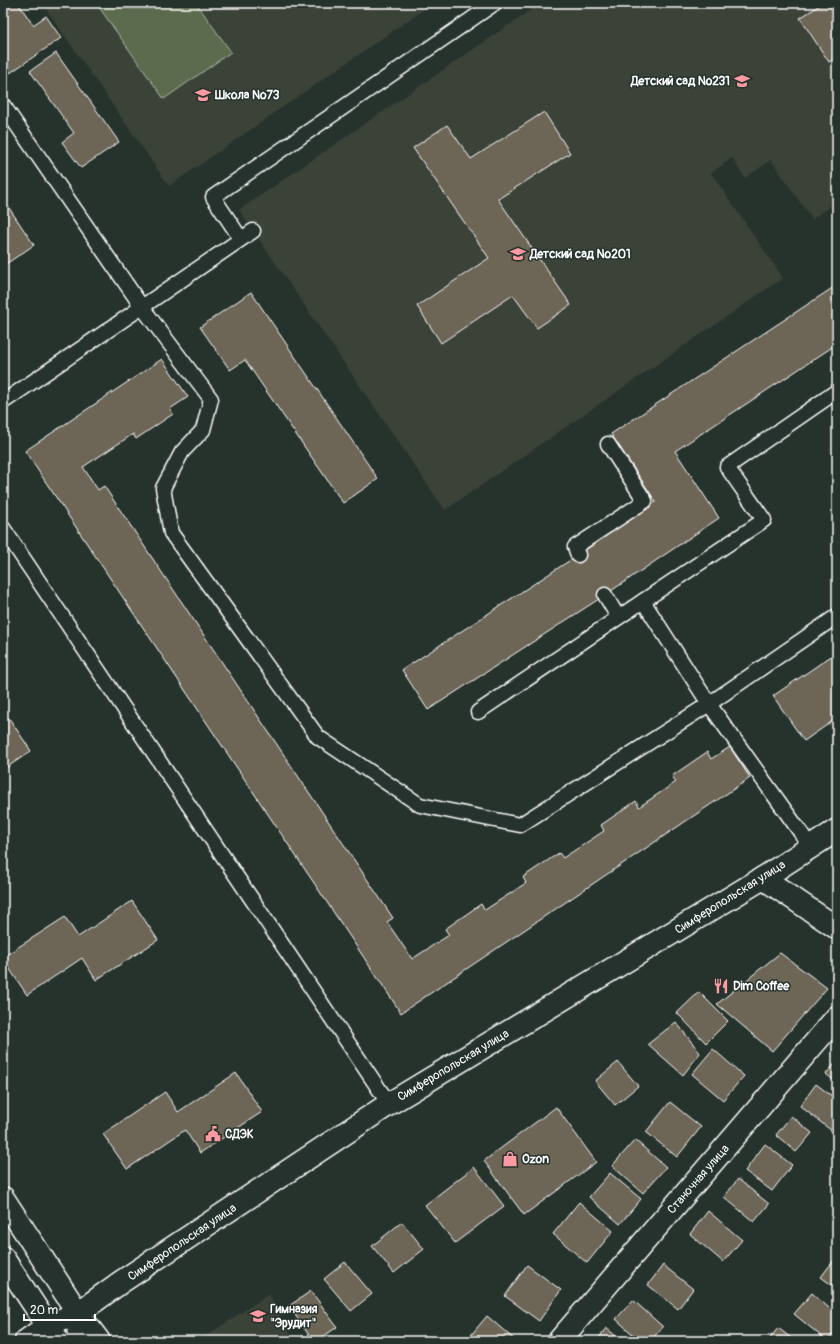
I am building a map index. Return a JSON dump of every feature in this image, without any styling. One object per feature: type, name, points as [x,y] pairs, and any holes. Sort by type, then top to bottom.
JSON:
[{"type":"street","name":"Симферопольская улица","points":[[26,1341],[52,1334],[78,1313],[128,1278],[389,1104],[763,878],[837,830]]},
{"type":"street","points":[[763,878],[837,928]]},
{"type":"street","name":"Станочная улица","points":[[558,1341],[837,1017]]},
{"type":"street","points":[[3,1198],[78,1313],[99,1341]]},
{"type":"street","points":[[3,1258],[52,1334]]},
{"type":"street","points":[[78,1313],[79,1341]]},
{"type":"lane","points":[[240,239],[213,197],[495,3]]},
{"type":"lane","points":[[3,105],[142,307],[211,399],[203,430],[182,452],[163,488],[171,533],[318,737],[420,805],[520,825],[709,704],[837,616]]},
{"type":"lane","points":[[3,402],[253,231]]},
{"type":"lane","points":[[478,712],[764,520],[727,467],[837,391]]},
{"type":"lane","points":[[578,555],[574,548],[645,501],[608,444]]},
{"type":"lane","points":[[3,528],[389,1104]]},
{"type":"lane","points":[[605,595],[618,617]]},
{"type":"lane","points":[[643,601],[709,704],[811,847]]},
{"type":"shaded area","name":"Школа №73","points":[[42,3],[433,3],[169,186]]},
{"type":"shaded area","name":"Детский сад №201","points":[[541,3],[837,3],[837,202],[812,219],[771,160],[745,178],[732,158],[711,173],[783,278],[445,510],[239,210]]},
{"type":"shaded area","name":"Гимназия \"Эрудит\"","points":[[269,1294],[294,1341],[200,1341],[203,1338]]},
{"type":"green space","points":[[96,3],[196,3],[231,52],[164,99]]},
{"type":"building","points":[[3,3],[18,3],[33,25],[46,16],[61,38],[10,73],[3,63]]},
{"type":"building","points":[[823,3],[837,3],[837,57],[829,62],[800,18]]},
{"type":"building","points":[[56,53],[119,142],[81,168],[62,142],[74,133],[30,71]]},
{"type":"building","points":[[544,112],[570,153],[498,199],[571,305],[537,328],[513,295],[441,343],[417,306],[489,258],[413,148],[447,125],[471,159]]},
{"type":"building","points":[[3,199],[34,245],[3,266]]},
{"type":"building","points":[[837,285],[837,344],[675,451],[719,518],[605,595],[428,710],[402,670],[656,502],[611,434]]},
{"type":"building","points":[[251,292],[378,479],[343,503],[245,360],[230,370],[200,327]]},
{"type":"building","points":[[162,359],[188,397],[170,409],[173,414],[136,439],[133,434],[83,467],[98,490],[104,486],[393,918],[387,922],[412,959],[449,935],[445,929],[481,904],[485,910],[526,883],[523,877],[559,853],[563,858],[604,831],[601,825],[636,801],[639,807],[676,782],[672,776],[707,752],[711,759],[730,747],[750,778],[401,1013],[25,451]]},
{"type":"building","points":[[837,652],[837,718],[804,741],[773,696]]},
{"type":"building","points":[[9,718],[31,751],[3,770],[3,721]]},
{"type":"building","points":[[132,901],[158,940],[96,980],[82,958],[27,995],[3,959],[3,957],[65,917],[78,937]]},
{"type":"building","points":[[780,953],[827,988],[772,1051],[717,1004]]},
{"type":"building","points":[[699,992],[728,1021],[706,1043],[677,1013]]},
{"type":"building","points":[[676,1022],[700,1053],[683,1075],[648,1044]]},
{"type":"building","points":[[713,1049],[744,1076],[723,1100],[692,1074]]},
{"type":"building","points":[[837,1061],[837,1083],[826,1074]]},
{"type":"building","points":[[618,1062],[638,1086],[615,1105],[595,1081]]},
{"type":"building","points":[[236,1073],[262,1112],[200,1153],[185,1130],[127,1169],[103,1134],[165,1092],[178,1112]]},
{"type":"building","points":[[816,1084],[837,1100],[837,1124],[832,1131],[800,1106]]},
{"type":"building","points":[[670,1102],[701,1127],[677,1157],[646,1132]]},
{"type":"building","points":[[556,1107],[596,1162],[524,1215],[484,1161]]},
{"type":"building","points":[[791,1116],[812,1133],[796,1152],[776,1135]]},
{"type":"building","points":[[635,1140],[666,1167],[643,1193],[612,1166]]},
{"type":"building","points":[[765,1144],[792,1165],[772,1191],[745,1171]]},
{"type":"building","points":[[474,1167],[504,1206],[455,1243],[425,1205]]},
{"type":"building","points":[[610,1173],[641,1199],[620,1224],[589,1197]]},
{"type":"building","points":[[738,1179],[769,1204],[754,1222],[724,1197]]},
{"type":"building","points":[[579,1202],[613,1231],[587,1263],[553,1234]]},
{"type":"building","points":[[708,1211],[742,1240],[723,1262],[690,1234]]},
{"type":"building","points":[[402,1222],[424,1249],[394,1273],[372,1246]]},
{"type":"building","points":[[837,1256],[837,1289],[821,1277]]},
{"type":"building","points":[[345,1262],[372,1294],[351,1311],[324,1279]]},
{"type":"building","points":[[527,1265],[561,1290],[539,1321],[505,1296]]},
{"type":"building","points":[[663,1265],[693,1289],[678,1309],[648,1285]]},
{"type":"building","points":[[311,1291],[337,1327],[317,1341],[313,1341],[289,1306]]},
{"type":"building","points":[[812,1293],[837,1315],[837,1329],[827,1341],[794,1314]]},
{"type":"building","points":[[633,1300],[663,1327],[650,1341],[640,1341],[616,1319]]},
{"type":"building","points":[[487,1316],[516,1341],[466,1341]]},
{"type":"building","points":[[606,1328],[622,1341],[597,1341]]},
{"type":"building","points":[[778,1328],[795,1341],[768,1341]]},
{"type":"place","name":"Детский сад №231","points":[[742,81]]},
{"type":"place","name":"Школа №73","points":[[203,95]]},
{"type":"place","name":"Детский сад №201","points":[[518,254]]},
{"type":"place","name":"Dim Coffee","points":[[721,986]]},
{"type":"place","name":"СДЭК","points":[[213,1134]]},
{"type":"place","name":"Ozon","points":[[510,1159]]},
{"type":"place","name":"Гимназия \"Эрудит\"","points":[[258,1316]]}]
